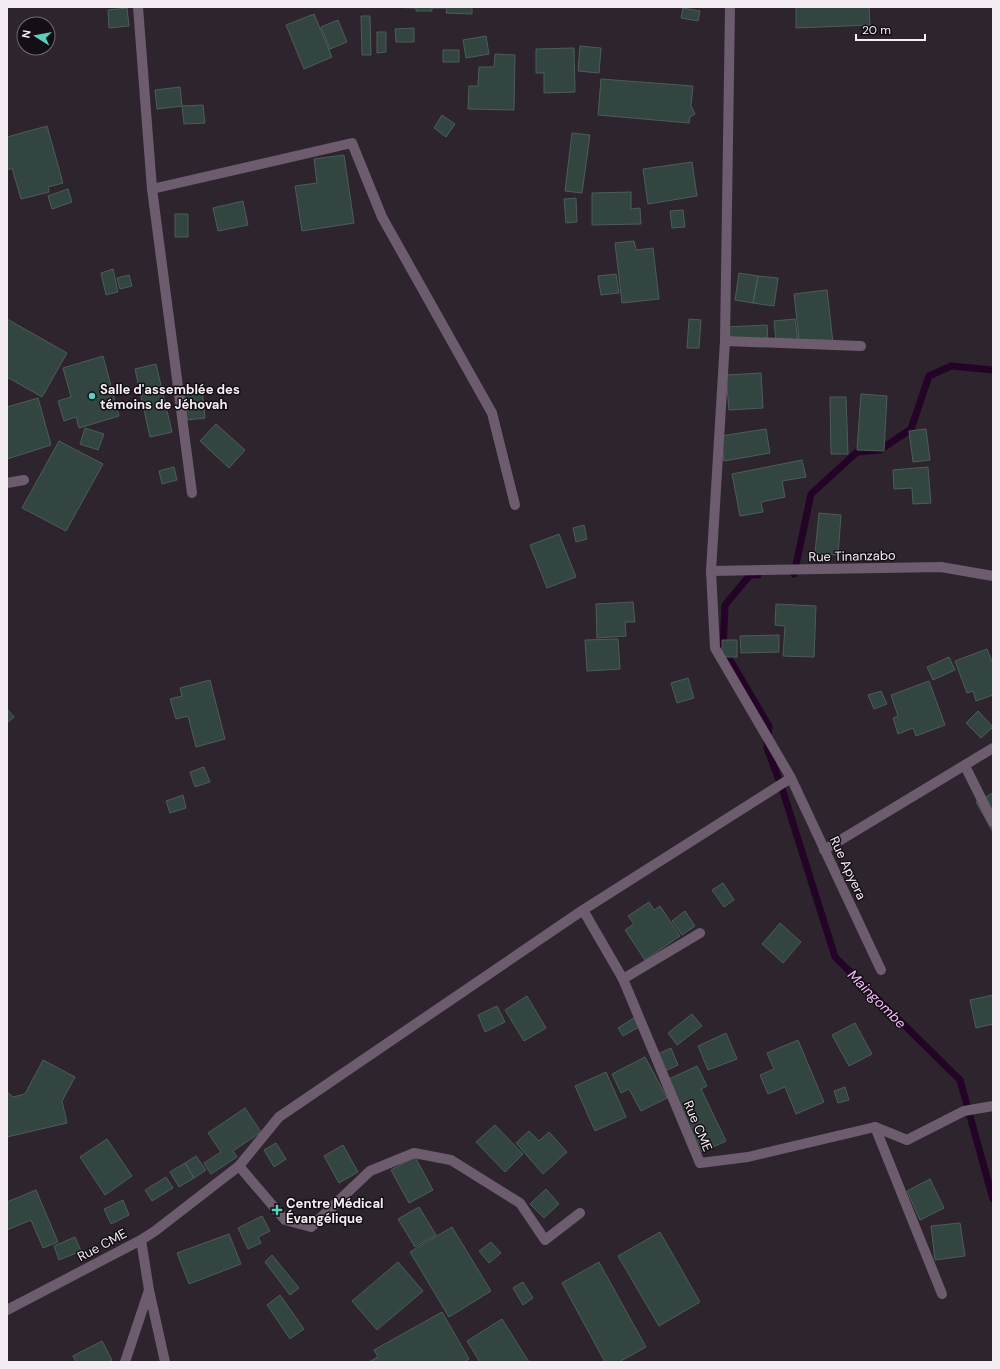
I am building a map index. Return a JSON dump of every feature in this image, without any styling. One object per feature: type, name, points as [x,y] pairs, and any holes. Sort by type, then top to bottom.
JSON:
[{"type":"street","points":[[138,7],[152,189],[192,493]]},
{"type":"street","name":"Rue Apyera","points":[[730,7],[725,341],[711,571],[715,648],[788,779],[824,850],[881,970]]},
{"type":"street","points":[[152,189],[352,143],[382,217],[492,413],[515,505]]},
{"type":"street","points":[[725,341],[861,346]]},
{"type":"street","points":[[7,483],[24,480]]},
{"type":"street","name":"Rue Tinanzabo","points":[[711,571],[941,567],[993,576]]},
{"type":"street","points":[[824,850],[993,748]]},
{"type":"street","points":[[965,766],[993,822]]},
{"type":"street","points":[[141,1240],[155,1231],[239,1166],[279,1117],[583,910],[788,779]]},
{"type":"street","name":"Rue CME","points":[[583,910],[623,979],[700,1163],[748,1157],[875,1128]]},
{"type":"street","points":[[623,979],[700,934]]},
{"type":"street","points":[[875,1128],[907,1140],[964,1111],[993,1106]]},
{"type":"street","points":[[875,1128],[942,1294]]},
{"type":"street","points":[[239,1166],[285,1220],[311,1227],[370,1171],[414,1153],[451,1160],[520,1203],[545,1240],[580,1213]]},
{"type":"street","name":"Rue CME","points":[[7,1310],[141,1240],[149,1290],[165,1362]]},
{"type":"street","points":[[125,1362],[149,1290]]},
{"type":"building","points":[[386,7],[472,7],[472,14],[446,13],[447,8],[432,8],[432,11],[416,11],[416,8]]},
{"type":"building","points":[[796,7],[869,7],[870,25],[796,28]]},
{"type":"building","points":[[127,8],[129,26],[109,28],[108,10]]},
{"type":"building","points":[[683,8],[700,11],[698,21],[681,18]]},
{"type":"building","points":[[314,14],[332,57],[304,69],[286,25]]},
{"type":"building","points":[[361,16],[370,16],[371,55],[362,55]]},
{"type":"building","points":[[338,20],[347,42],[330,49],[321,27]]},
{"type":"building","points":[[414,28],[414,42],[396,42],[395,29]]},
{"type":"building","points":[[377,32],[386,32],[386,52],[377,53]]},
{"type":"building","points":[[486,36],[489,54],[466,58],[463,40]]},
{"type":"building","points":[[580,46],[601,48],[599,73],[578,71]]},
{"type":"building","points":[[574,48],[575,92],[544,93],[544,73],[536,73],[536,49]]},
{"type":"building","points":[[443,50],[459,50],[459,62],[443,62]]},
{"type":"building","points":[[495,54],[515,55],[514,110],[468,109],[469,86],[478,86],[479,67],[494,67]]},
{"type":"building","points":[[601,79],[693,86],[691,106],[695,114],[690,117],[689,123],[598,115]]},
{"type":"building","points":[[180,87],[182,106],[157,109],[155,90]]},
{"type":"building","points":[[203,105],[205,123],[184,124],[182,106]]},
{"type":"building","points":[[442,115],[455,124],[446,137],[434,128]]},
{"type":"building","points":[[47,126],[63,183],[48,187],[49,192],[21,199],[12,168],[7,170],[7,137]]},
{"type":"building","points":[[572,133],[590,135],[582,193],[565,191]]},
{"type":"building","points":[[344,155],[354,223],[302,231],[295,186],[317,183],[314,159]]},
{"type":"building","points":[[692,162],[697,196],[648,204],[643,169]]},
{"type":"building","points":[[68,189],[72,202],[52,209],[48,196]]},
{"type":"building","points":[[631,192],[631,209],[640,208],[641,224],[592,225],[592,193]]},
{"type":"building","points":[[576,198],[577,222],[566,223],[564,199]]},
{"type":"building","points":[[243,201],[248,225],[218,231],[213,208]]},
{"type":"building","points":[[683,210],[685,227],[672,228],[670,211]]},
{"type":"building","points":[[175,214],[188,214],[188,237],[175,237]]},
{"type":"building","points":[[634,241],[636,250],[653,248],[659,299],[622,303],[615,243]]},
{"type":"building","points":[[113,269],[118,292],[106,295],[101,273]]},
{"type":"building","points":[[739,273],[758,276],[753,303],[735,300]]},
{"type":"building","points":[[616,274],[619,293],[601,295],[598,276]]},
{"type":"building","points":[[129,275],[132,286],[120,289],[117,278]]},
{"type":"building","points":[[758,276],[778,278],[774,306],[753,303]]},
{"type":"building","points":[[827,290],[833,343],[800,347],[794,294]]},
{"type":"building","points":[[7,319],[67,353],[42,397],[7,377]]},
{"type":"building","points":[[689,319],[701,320],[699,348],[687,348]]},
{"type":"building","points":[[795,319],[798,340],[776,343],[774,321]]},
{"type":"building","points":[[767,325],[768,342],[727,345],[726,327]]},
{"type":"building","points":[[103,356],[119,416],[79,428],[76,417],[64,421],[58,401],[71,397],[63,368]]},
{"type":"building","points":[[156,364],[172,432],[150,437],[135,369]]},
{"type":"building","points":[[761,373],[763,408],[729,410],[726,375]]},
{"type":"building","points":[[202,389],[205,418],[187,420],[184,391]]},
{"type":"building","points":[[861,394],[887,396],[884,451],[857,450]]},
{"type":"building","points":[[830,397],[846,397],[848,454],[831,454]]},
{"type":"building","points":[[38,398],[51,445],[7,459],[7,407]]},
{"type":"building","points":[[216,424],[245,450],[229,468],[200,441]]},
{"type":"building","points":[[85,428],[104,434],[98,450],[80,444]]},
{"type":"building","points":[[766,429],[770,453],[724,461],[720,436]]},
{"type":"building","points":[[926,429],[930,460],[913,462],[909,431]]},
{"type":"building","points":[[59,441],[103,464],[66,531],[22,508]]},
{"type":"building","points":[[802,460],[806,477],[782,481],[785,497],[761,502],[763,512],[740,516],[732,474]]},
{"type":"building","points":[[174,467],[177,480],[162,484],[159,471]]},
{"type":"building","points":[[928,467],[931,503],[913,504],[912,488],[894,489],[893,470]]},
{"type":"building","points":[[819,513],[841,515],[838,555],[815,553]]},
{"type":"building","points":[[584,525],[587,539],[576,542],[573,528]]},
{"type":"building","points":[[559,534],[576,577],[547,588],[530,545]]},
{"type":"building","points":[[633,602],[635,622],[625,622],[626,636],[597,638],[596,604]]},
{"type":"building","points":[[776,604],[816,606],[814,657],[783,656],[785,626],[775,625]]},
{"type":"building","points":[[779,635],[779,652],[741,653],[740,636]]},
{"type":"building","points":[[618,639],[620,669],[587,671],[585,640]]},
{"type":"building","points":[[722,640],[737,640],[737,657],[722,657]]},
{"type":"building","points":[[987,649],[993,664],[993,695],[976,701],[973,691],[967,693],[955,661]]},
{"type":"building","points":[[949,657],[955,670],[933,680],[927,667]]},
{"type":"building","points":[[688,678],[694,698],[677,703],[671,683]]},
{"type":"building","points":[[210,680],[225,739],[196,747],[188,716],[176,719],[170,699],[182,696],[180,688]]},
{"type":"building","points":[[929,681],[945,725],[916,736],[913,728],[898,734],[893,718],[898,716],[891,695]]},
{"type":"building","points":[[881,691],[887,704],[874,709],[868,695]]},
{"type":"building","points":[[7,709],[14,717],[7,723]]},
{"type":"building","points":[[978,711],[993,727],[981,738],[966,723]]},
{"type":"building","points":[[204,767],[210,782],[195,787],[190,772]]},
{"type":"building","points":[[993,793],[993,832],[976,802]]},
{"type":"building","points":[[183,795],[186,808],[170,813],[166,801]]},
{"type":"building","points":[[723,883],[734,900],[724,907],[712,890]]},
{"type":"building","points":[[649,902],[654,910],[660,906],[680,936],[645,960],[625,930],[634,924],[628,916]]},
{"type":"building","points":[[685,911],[695,926],[682,935],[672,921]]},
{"type":"building","points":[[780,923],[801,942],[783,963],[762,944]]},
{"type":"building","points":[[993,995],[993,1024],[976,1028],[970,1000]]},
{"type":"building","points":[[527,996],[546,1028],[524,1041],[505,1010]]},
{"type":"building","points":[[497,1006],[505,1022],[485,1032],[478,1015]]},
{"type":"building","points":[[692,1014],[702,1026],[677,1045],[668,1033]]},
{"type":"building","points":[[634,1018],[639,1027],[623,1036],[618,1028]]},
{"type":"building","points":[[855,1023],[872,1054],[849,1066],[832,1035]]},
{"type":"building","points":[[726,1033],[737,1059],[708,1070],[698,1046]]},
{"type":"building","points":[[798,1040],[824,1102],[796,1114],[785,1087],[768,1094],[760,1075],[774,1069],[767,1053]]},
{"type":"building","points":[[671,1048],[678,1065],[665,1071],[658,1054]]},
{"type":"building","points":[[645,1057],[667,1098],[641,1111],[629,1089],[621,1093],[612,1074]]},
{"type":"building","points":[[43,1060],[75,1077],[62,1101],[67,1123],[7,1137],[7,1092],[13,1097],[25,1094]]},
{"type":"building","points":[[697,1066],[707,1086],[701,1089],[726,1141],[702,1152],[667,1080]]},
{"type":"building","points":[[606,1072],[626,1117],[595,1131],[575,1086]]},
{"type":"building","points":[[845,1087],[849,1100],[838,1103],[834,1091]]},
{"type":"building","points":[[245,1108],[261,1132],[233,1151],[237,1157],[211,1174],[204,1163],[221,1152],[208,1133]]},
{"type":"building","points":[[495,1125],[523,1154],[505,1172],[476,1142]]},
{"type":"building","points":[[529,1131],[539,1141],[549,1132],[567,1152],[543,1174],[516,1143]]},
{"type":"building","points":[[107,1139],[132,1176],[105,1195],[80,1157]]},
{"type":"building","points":[[276,1143],[286,1159],[274,1167],[264,1150]]},
{"type":"building","points":[[343,1145],[358,1172],[339,1183],[324,1156]]},
{"type":"building","points":[[196,1156],[206,1170],[194,1178],[185,1163]]},
{"type":"building","points":[[415,1157],[433,1190],[409,1203],[391,1170]]},
{"type":"building","points":[[185,1163],[194,1178],[179,1187],[170,1172]]},
{"type":"building","points":[[166,1177],[173,1188],[152,1201],[145,1190]]},
{"type":"building","points":[[930,1179],[944,1208],[920,1220],[907,1191]]},
{"type":"building","points":[[546,1189],[559,1204],[544,1218],[530,1204]]},
{"type":"building","points":[[36,1190],[58,1242],[43,1248],[31,1220],[7,1230],[7,1202]]},
{"type":"building","points":[[123,1200],[129,1215],[111,1224],[104,1209]]},
{"type":"building","points":[[419,1207],[436,1235],[415,1247],[398,1219]]},
{"type":"building","points":[[262,1216],[270,1231],[258,1237],[261,1243],[248,1249],[238,1228]]},
{"type":"building","points":[[960,1223],[965,1256],[935,1260],[931,1226]]},
{"type":"building","points":[[452,1227],[491,1291],[449,1317],[410,1252]]},
{"type":"building","points":[[660,1232],[700,1302],[659,1326],[618,1256]]},
{"type":"building","points":[[229,1234],[241,1264],[189,1284],[177,1253]]},
{"type":"building","points":[[75,1237],[81,1251],[59,1260],[54,1246]]},
{"type":"building","points":[[491,1242],[501,1253],[489,1263],[479,1251]]},
{"type":"building","points":[[272,1255],[299,1288],[290,1295],[265,1262]]},
{"type":"building","points":[[398,1262],[423,1291],[377,1330],[352,1301]]},
{"type":"building","points":[[599,1262],[646,1347],[619,1362],[605,1362],[562,1283]]},
{"type":"building","points":[[523,1282],[533,1298],[523,1305],[513,1288]]},
{"type":"building","points":[[280,1295],[304,1329],[290,1339],[267,1305]]},
{"type":"building","points":[[442,1312],[469,1359],[464,1362],[369,1362],[378,1357],[374,1350]]},
{"type":"building","points":[[502,1319],[529,1362],[480,1362],[467,1341]]},
{"type":"building","points":[[102,1341],[112,1360],[109,1362],[76,1362],[73,1356]]},
{"type":"waterway","points":[[794,574],[811,494],[857,452],[880,450],[911,429],[929,376],[951,366],[993,370]]},
{"type":"waterway","name":"Maingombe","points":[[758,575],[750,575],[725,605],[723,648],[769,726],[767,748],[781,785],[835,957],[960,1080],[993,1199]]},
{"type":"place","name":"Salle d'assemblée des témoins de Jéhovah","points":[[92,396]]},
{"type":"place","name":"Centre Médical Évangélique","points":[[277,1210]]}]
